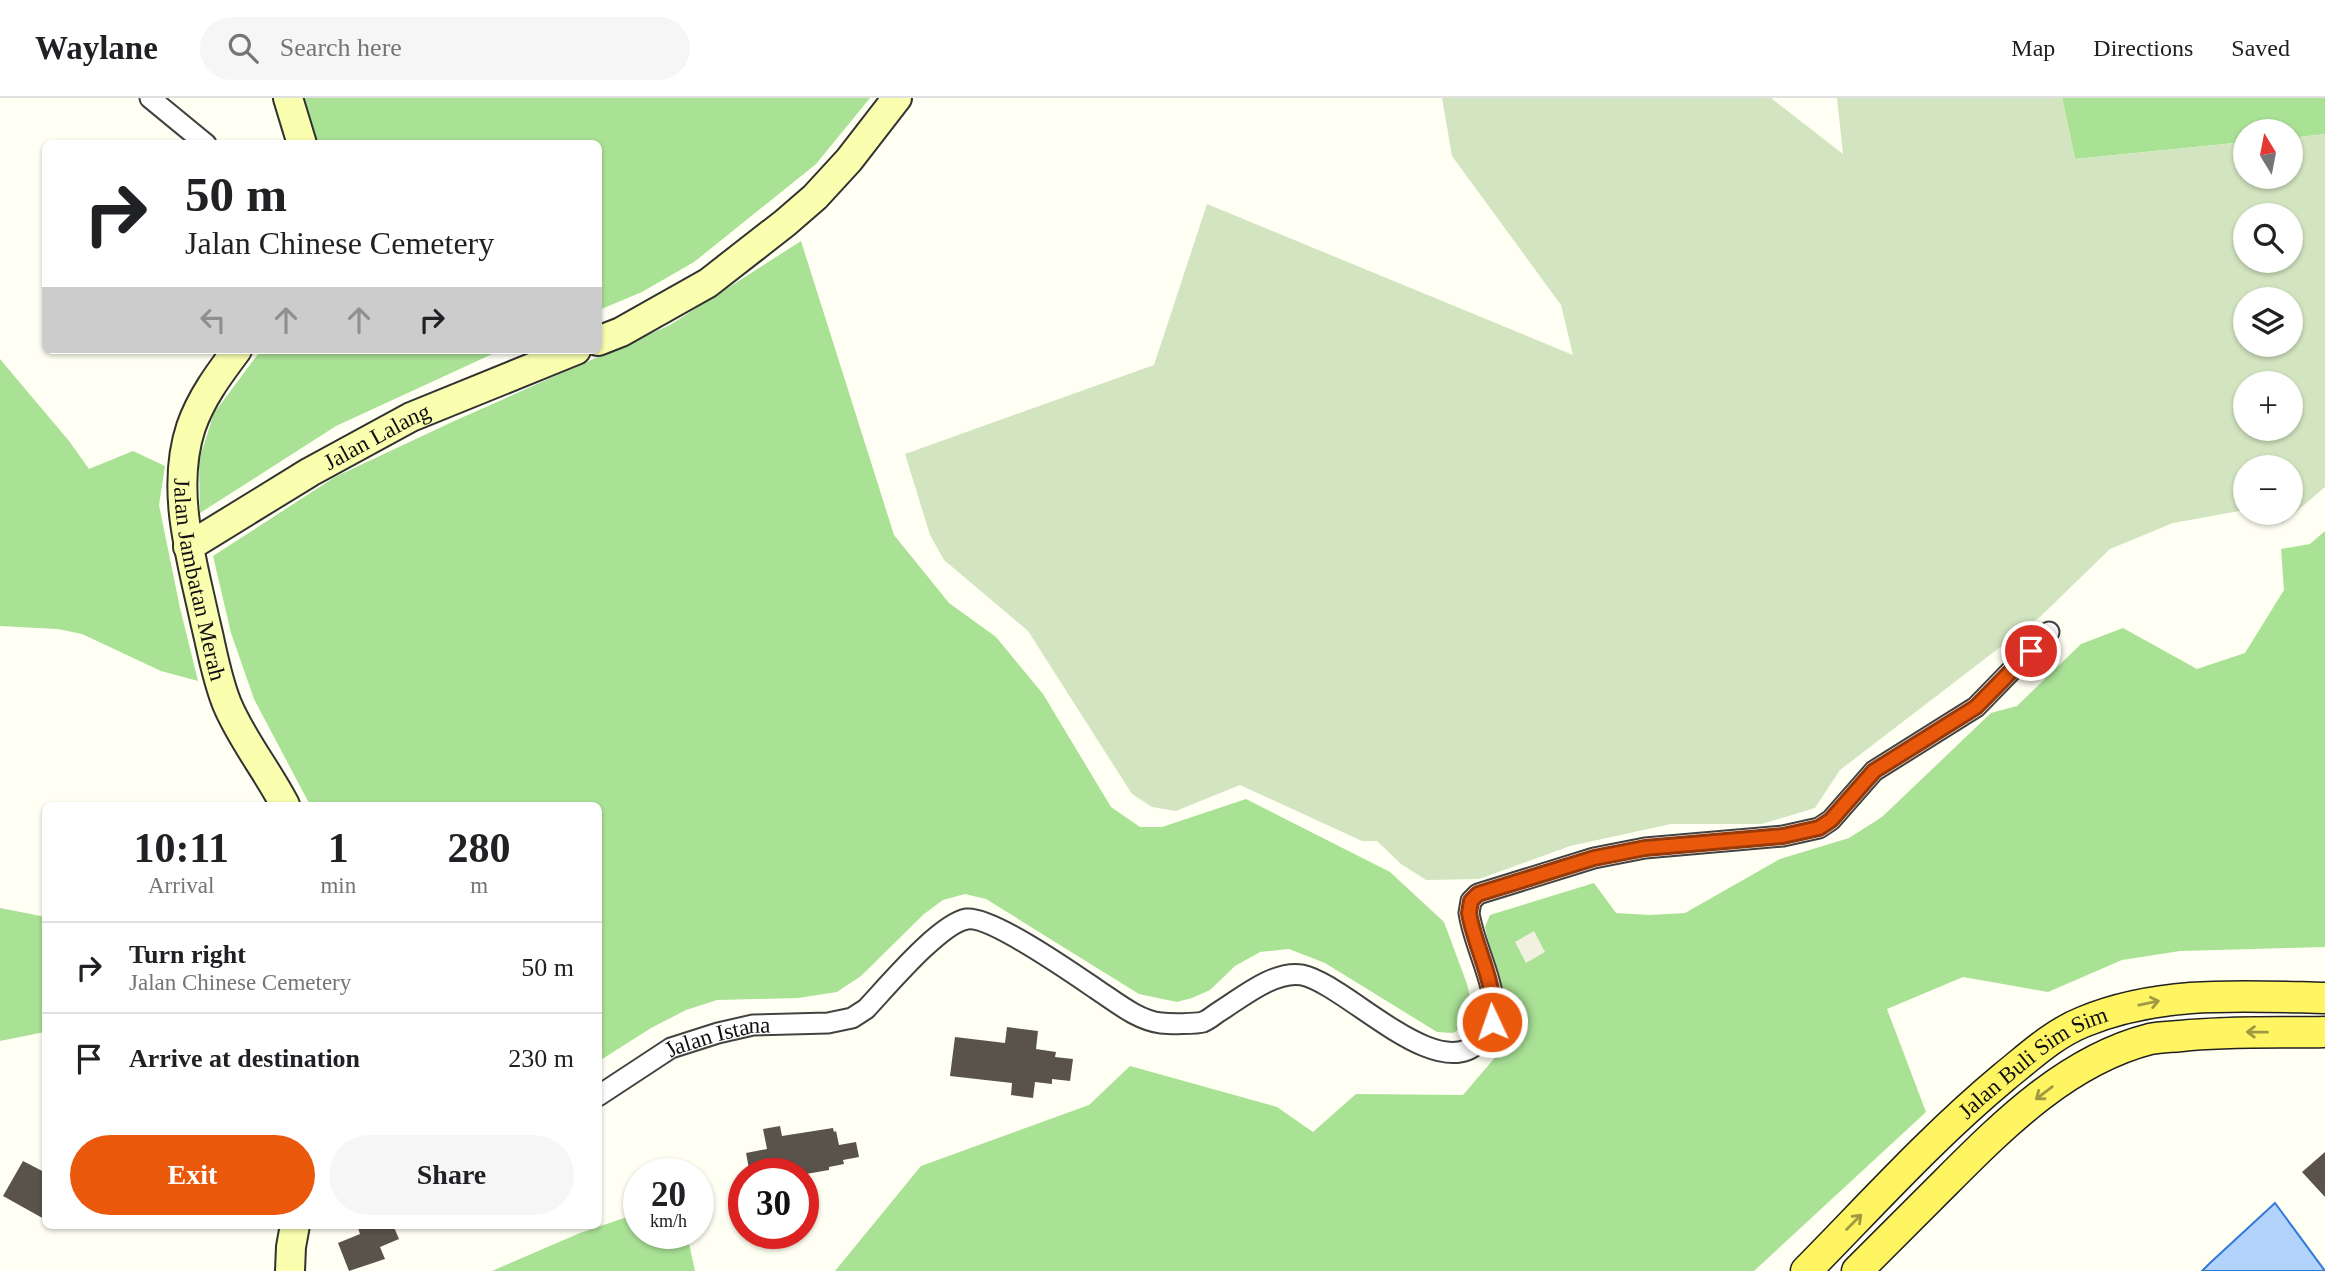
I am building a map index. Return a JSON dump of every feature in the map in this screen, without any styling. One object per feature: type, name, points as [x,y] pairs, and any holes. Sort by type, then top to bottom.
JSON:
[{"type":"main road","name":"Jalan Buli Sim Sim","points":[[1806,1271],[1978,1100],[2051,1039],[2082,1023],[2147,1003],[2184,997],[2325,998]]},
{"type":"main road","name":"Jalan Buli Sim Sim","points":[[1857,1271],[1984,1143],[2027,1105],[2064,1078],[2106,1054],[2151,1039],[2198,1034],[2325,1032]]},
{"type":"street","points":[[150,98],[201,140]]},
{"type":"street","points":[[288,98],[301,140]]},
{"type":"street","points":[[602,339],[621,332],[708,283],[785,223],[815,197],[849,160],[897,98]]},
{"type":"street","name":"Jalan Jambatan Merah","points":[[234,354],[209,389],[190,429],[183,481],[188,547],[218,677],[227,704],[244,739],[283,802]]},
{"type":"street","name":"Jalan Lalang","points":[[188,547],[310,472],[411,417],[566,354]]},
{"type":"street","name":"Jalan Istana","points":[[602,1093],[671,1048],[719,1032],[752,1025],[828,1023],[852,1018],[866,1009],[934,939],[951,925],[967,919],[976,919],[1040,951],[1130,1012],[1160,1023],[1203,1022],[1275,977],[1301,975],[1330,987],[1397,1032],[1432,1049],[1460,1053],[1473,1048],[1486,1035],[1494,1010],[1469,913],[1471,901],[1478,894],[1594,858],[1645,848],[1783,836],[1819,828],[1831,820],[1874,771],[1976,707],[2049,632]]},
{"type":"street","points":[[290,1271],[294,1229]]},
{"type":"green space","points":[[303,98],[870,98],[816,164],[694,262],[642,292],[602,309],[602,140],[316,140]]},
{"type":"green space","points":[[1442,98],[1771,98],[1843,154],[1837,98],[2062,98],[2075,159],[2233,143],[2233,189],[2303,189],[2303,137],[2325,134],[2325,487],[2303,506],[2303,455],[2233,455],[2233,512],[2173,523],[2110,549],[2041,616],[1840,770],[1815,808],[1762,824],[1671,824],[1570,846],[1479,879],[1426,880],[1401,864],[1377,841],[1362,841],[1240,785],[1176,811],[1152,807],[1132,794],[1028,631],[944,560],[930,535],[905,454],[1154,365],[1207,204],[1573,355],[1561,305],[1452,156]]},
{"type":"green space","points":[[2062,98],[2325,98],[2325,134],[2303,137],[2303,119],[2233,119],[2233,143],[2075,159]]},
{"type":"green space","points":[[801,241],[894,535],[949,603],[996,637],[1043,694],[1111,807],[1140,827],[1162,827],[1246,799],[1390,872],[1444,922],[1467,984],[1473,1011],[1467,1025],[1453,1033],[1437,1032],[1325,963],[1289,949],[1260,952],[1235,966],[1210,990],[1192,998],[1177,1002],[1139,994],[986,899],[965,894],[943,900],[924,914],[861,976],[837,992],[798,998],[717,1000],[686,1010],[651,1028],[602,1059],[602,802],[308,802],[254,699],[231,633],[213,556],[335,477],[670,325]]},
{"type":"green space","points":[[258,354],[492,354],[336,426],[200,513],[199,460],[214,413]]},
{"type":"green space","points":[[0,359],[89,469],[133,451],[165,466],[159,505],[198,681],[161,671],[82,634],[58,629],[0,626]]},
{"type":"green space","points":[[2325,531],[2325,947],[2180,951],[2122,960],[2048,992],[1963,977],[1887,1009],[1926,1112],[1754,1271],[835,1271],[921,1166],[1089,1105],[1130,1066],[1277,1107],[1313,1132],[1356,1094],[1463,1095],[1504,1047],[1508,1022],[1485,927],[1490,915],[1594,883],[1616,913],[1685,913],[1780,859],[1849,838],[1882,817],[1991,713],[2017,706],[2081,644],[2123,628],[2197,669],[2245,653],[2284,590],[2281,549],[2310,544]]},
{"type":"green space","points":[[0,908],[42,916],[42,1033],[0,1041]]},
{"type":"green space","points":[[623,1218],[623,1249],[690,1249],[695,1271],[492,1271],[580,1233],[602,1229],[602,1226]]},
{"type":"shaded area","points":[[1534,931],[1545,952],[1526,963],[1515,942]]},
{"type":"water","points":[[2275,1203],[2325,1271],[2202,1271],[2210,1263]]},
{"type":"building","points":[[1007,1027],[1038,1031],[1036,1049],[1056,1052],[1055,1057],[1073,1059],[1070,1081],[1052,1079],[1052,1084],[1035,1082],[1033,1098],[1011,1095],[1012,1083],[950,1076],[955,1037],[1005,1043]]},
{"type":"building","points":[[780,1126],[782,1136],[833,1128],[839,1145],[856,1142],[859,1157],[843,1160],[844,1164],[819,1172],[819,1158],[747,1158],[746,1153],[767,1149],[763,1129]]},
{"type":"building","points":[[2325,1152],[2325,1197],[2302,1172]]},
{"type":"building","points":[[23,1161],[42,1171],[42,1218],[3,1196]]},
{"type":"building","points":[[358,1229],[395,1229],[399,1239],[380,1247],[385,1259],[349,1271],[338,1243],[360,1234]]},
{"type":"route","points":[[1492,1022],[1494,1010],[1491,990],[1469,913],[1471,901],[1478,894],[1490,888],[1594,858],[1645,848],[1783,836],[1819,828],[1831,820],[1874,771],[1976,707],[2031,651]]}]
